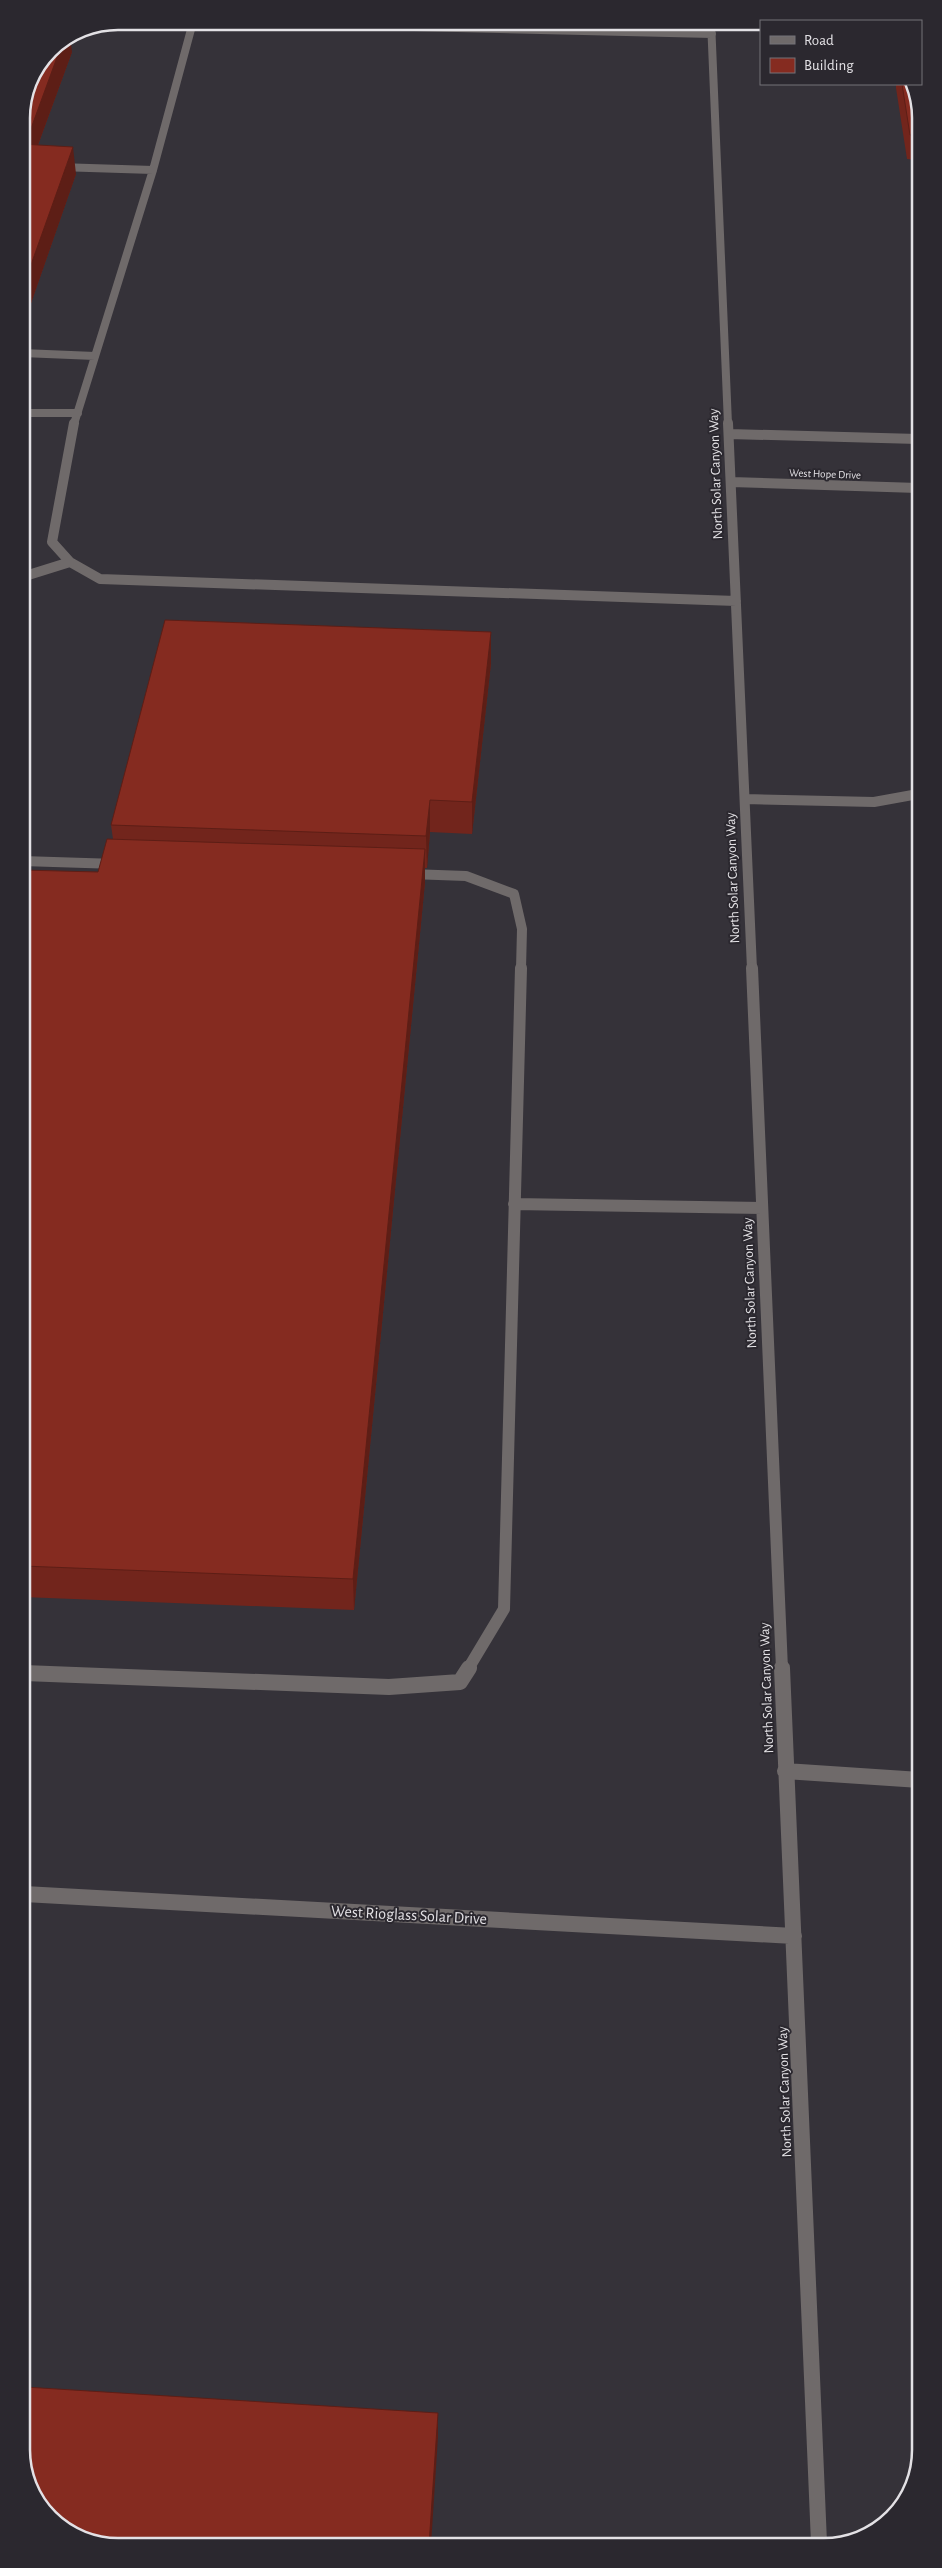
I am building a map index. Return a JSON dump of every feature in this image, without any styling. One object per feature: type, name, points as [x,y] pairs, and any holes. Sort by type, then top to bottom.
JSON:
[{"type":"street","points":[[191,30],[153,170],[72,431],[52,542],[70,562],[100,579],[736,601]]},
{"type":"street","name":"North Solar Canyon Way","points":[[711,30],[819,2538]]},
{"type":"street","points":[[50,167],[153,170]]},
{"type":"street","points":[[30,353],[95,356]]},
{"type":"street","points":[[30,413],[78,413]]},
{"type":"street","points":[[729,434],[912,439]]},
{"type":"street","name":"West Hope Drive","points":[[731,482],[912,488]]},
{"type":"street","points":[[30,574],[70,562]]},
{"type":"street","points":[[745,799],[874,802],[912,795]]},
{"type":"street","points":[[30,860],[131,864]]},
{"type":"street","points":[[30,1673],[389,1687],[460,1682],[504,1609],[522,929],[514,894],[466,876],[397,874]]},
{"type":"street","points":[[514,1204],[762,1208]]},
{"type":"street","points":[[786,1771],[912,1779]]},
{"type":"street","name":"West Rioglass Solar Drive","points":[[30,1894],[794,1936]]},
{"type":"building","points":[[58,54],[30,131],[30,112],[37,84],[45,69]]},
{"type":"building","points":[[902,85],[905,85],[911,107],[912,135],[910,135]]},
{"type":"building","points":[[30,145],[73,147],[30,268]]},
{"type":"building","points":[[165,620],[491,632],[472,802],[430,800],[426,836],[111,825]]},
{"type":"building","points":[[107,839],[425,849],[353,1579],[30,1566],[30,870],[98,872]]},
{"type":"building","points":[[30,2387],[438,2413],[429,2538],[112,2538],[95,2535],[65,2520],[48,2503],[39,2489],[31,2461]]}]
